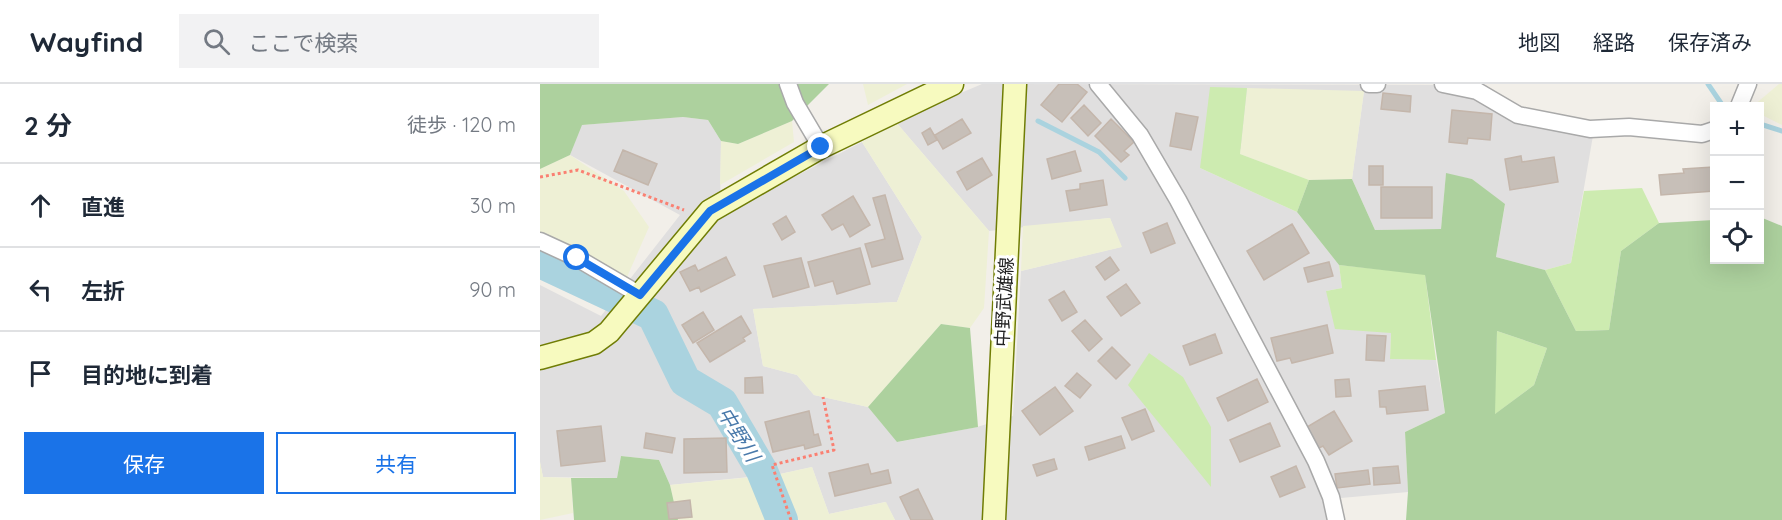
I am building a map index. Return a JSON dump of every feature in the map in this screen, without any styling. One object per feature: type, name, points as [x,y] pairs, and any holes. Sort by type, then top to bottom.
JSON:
[{"type":"street","points":[[788,84],[795,103],[821,147]]},
{"type":"street","points":[[540,358],[594,343],[609,332],[710,211],[821,147],[952,84]]},
{"type":"street","name":"中野武雄線","points":[[994,520],[1015,84]]},
{"type":"street","points":[[1098,84],[1140,135],[1178,200],[1316,461],[1331,497],[1336,520]]},
{"type":"street","points":[[1443,84],[1478,91],[1518,115],[1590,129],[1629,127],[1702,134],[1710,131]]},
{"type":"street","points":[[1741,102],[1748,84]]},
{"type":"street","points":[[540,241],[577,258],[640,295]]},
{"type":"path","points":[[540,177],[578,170],[690,212],[710,211]]},
{"type":"path","points":[[791,520],[772,465],[834,450],[823,397]]},
{"type":"shaded area","points":[[982,84],[1486,85],[1521,112],[1595,124],[1571,263],[1545,270],[1496,257],[1505,205],[1472,179],[1446,174],[1441,229],[1375,230],[1352,179],[1364,91],[1200,168],[1297,212],[1339,265],[1342,288],[1326,291],[1391,333],[1390,359],[1436,360],[1445,413],[1405,432],[1408,492],[1341,498],[1344,520],[895,520],[885,502],[829,514],[812,467],[780,474],[670,485],[659,460],[621,456],[617,478],[543,477],[540,462],[540,285],[601,316],[680,215],[570,155],[581,125],[683,117],[708,120],[721,141],[720,215],[862,142],[922,237],[897,302],[753,309],[763,366],[797,375],[814,395],[868,407],[898,442],[977,427],[1013,416],[1021,271],[1121,247],[1110,218],[989,231],[895,121]]},
{"type":"green space","points":[[540,84],[829,84],[792,121],[738,144],[721,141],[708,120],[683,117],[582,125],[570,155],[540,169]]},
{"type":"green space","points":[[863,84],[907,84],[868,105]]},
{"type":"green space","points":[[1782,84],[1782,125],[1764,116],[1764,102],[1758,102]]},
{"type":"green space","points":[[1210,87],[1247,88],[1240,154],[1309,180],[1297,212],[1200,168]]},
{"type":"green space","points":[[1247,88],[1364,91],[1352,179],[1309,180],[1240,154]]},
{"type":"green space","points":[[792,121],[794,142],[720,185],[721,141],[738,144]]},
{"type":"green space","points":[[895,121],[989,231],[984,308],[970,328],[941,324],[868,407],[814,395],[797,375],[763,366],[753,309],[897,302],[922,237],[862,142]]},
{"type":"green space","points":[[570,155],[624,191],[649,227],[627,277],[540,234],[540,169]]},
{"type":"green space","points":[[1446,173],[1472,179],[1505,204],[1496,257],[1545,270],[1576,331],[1609,330],[1621,251],[1659,223],[1710,220],[1710,264],[1764,264],[1764,219],[1782,226],[1782,520],[1406,520],[1408,492],[1405,432],[1445,413],[1425,275],[1339,265],[1297,212],[1309,180],[1352,179],[1375,230],[1441,229]],"holes":[[[1497,331],[1547,348],[1534,385],[1495,414]]]},
{"type":"green space","points":[[1642,188],[1659,223],[1621,251],[1609,330],[1576,331],[1545,270],[1571,263],[1584,191]]},
{"type":"green space","points":[[1110,218],[1122,247],[1021,271],[1023,226]]},
{"type":"green space","points":[[1339,265],[1425,274],[1436,360],[1390,359],[1391,333],[1335,329],[1326,291],[1342,288]]},
{"type":"green space","points":[[941,324],[970,328],[978,427],[897,442],[868,407]]},
{"type":"green space","points":[[1497,331],[1547,348],[1534,385],[1494,415]]},
{"type":"green space","points":[[1149,353],[1183,377],[1211,427],[1211,487],[1128,385]]},
{"type":"green space","points":[[621,456],[659,460],[670,485],[678,520],[574,520],[571,478],[617,478]]},
{"type":"green space","points":[[540,462],[543,477],[571,478],[573,513],[540,520]]},
{"type":"green space","points":[[812,467],[829,514],[886,502],[895,520],[799,520],[780,474]]},
{"type":"green space","points":[[753,477],[772,520],[678,520],[670,485]]},
{"type":"building","points":[[1059,84],[1077,84],[1087,92],[1062,122],[1041,105]]},
{"type":"building","points":[[1383,93],[1411,96],[1410,112],[1381,109]]},
{"type":"building","points":[[1084,105],[1101,123],[1088,136],[1071,118]]},
{"type":"building","points":[[1452,110],[1492,114],[1490,140],[1468,138],[1467,144],[1449,142]]},
{"type":"building","points":[[1176,113],[1198,117],[1191,150],[1170,146]]},
{"type":"building","points":[[962,119],[971,133],[943,149],[935,135]]},
{"type":"building","points":[[1111,119],[1134,142],[1124,151],[1129,155],[1121,162],[1095,136]]},
{"type":"building","points":[[930,128],[937,140],[928,145],[922,133]]},
{"type":"building","points":[[623,150],[657,164],[648,185],[614,171]]},
{"type":"building","points":[[1075,151],[1081,171],[1052,179],[1047,159]]},
{"type":"building","points":[[1521,156],[1522,162],[1554,157],[1558,182],[1510,190],[1505,159]]},
{"type":"building","points":[[982,158],[992,175],[967,190],[957,172]]},
{"type":"building","points":[[1369,166],[1383,166],[1383,185],[1369,185]]},
{"type":"building","points":[[1710,167],[1710,191],[1661,195],[1659,175],[1684,173],[1683,169]]},
{"type":"building","points":[[1103,180],[1107,205],[1070,211],[1066,191],[1080,189],[1080,184]]},
{"type":"building","points":[[1381,187],[1432,187],[1432,218],[1381,218]]},
{"type":"building","points":[[885,195],[903,259],[872,267],[865,244],[885,239],[873,198]]},
{"type":"building","points":[[853,196],[870,225],[850,237],[843,224],[832,230],[822,215]]},
{"type":"building","points":[[786,216],[795,232],[782,240],[773,224]]},
{"type":"building","points":[[1167,223],[1175,243],[1151,253],[1143,233]]},
{"type":"building","points":[[1292,224],[1309,253],[1264,280],[1247,251]]},
{"type":"building","points":[[860,248],[870,284],[837,294],[833,281],[815,286],[808,262]]},
{"type":"building","points":[[726,257],[735,275],[701,292],[699,287],[690,291],[680,272],[695,265],[698,271]]},
{"type":"building","points":[[1110,257],[1119,270],[1105,280],[1096,267]]},
{"type":"building","points":[[801,258],[809,287],[773,297],[764,266]]},
{"type":"building","points":[[1329,262],[1333,276],[1308,282],[1304,268]]},
{"type":"building","points":[[1126,284],[1140,303],[1121,316],[1107,297]]},
{"type":"building","points":[[1064,291],[1077,312],[1062,321],[1049,300]]},
{"type":"building","points":[[703,312],[714,330],[693,343],[682,325]]},
{"type":"building","points":[[741,316],[751,333],[743,338],[745,341],[710,362],[697,343]]},
{"type":"building","points":[[1085,320],[1102,339],[1089,351],[1072,331]]},
{"type":"building","points":[[1327,325],[1333,353],[1292,363],[1290,358],[1277,361],[1271,338]]},
{"type":"building","points":[[1215,334],[1222,353],[1190,365],[1183,346]]},
{"type":"building","points":[[1367,335],[1386,336],[1384,361],[1366,360]]},
{"type":"building","points":[[1112,347],[1130,365],[1116,379],[1098,361]]},
{"type":"building","points":[[1077,373],[1091,385],[1080,398],[1065,386]]},
{"type":"building","points":[[762,377],[763,393],[745,393],[745,378]]},
{"type":"building","points":[[1257,379],[1268,402],[1228,421],[1217,398]]},
{"type":"building","points":[[1349,379],[1351,396],[1336,397],[1335,380]]},
{"type":"building","points":[[1425,386],[1428,410],[1387,414],[1386,407],[1380,407],[1379,391]]},
{"type":"building","points":[[1055,387],[1073,411],[1040,435],[1022,411]]},
{"type":"building","points":[[1145,409],[1154,431],[1132,440],[1122,418]]},
{"type":"building","points":[[809,411],[814,435],[818,434],[821,445],[805,449],[804,445],[773,452],[765,422]]},
{"type":"building","points":[[1334,411],[1352,441],[1329,455],[1323,446],[1319,448],[1307,427]]},
{"type":"building","points":[[1270,423],[1280,446],[1240,462],[1230,440]]},
{"type":"building","points":[[601,426],[605,461],[561,466],[557,431]]},
{"type":"building","points":[[646,433],[675,438],[672,453],[644,448]]},
{"type":"building","points":[[1121,436],[1125,448],[1089,460],[1085,447]]},
{"type":"building","points":[[726,438],[727,472],[684,473],[684,439]]},
{"type":"building","points":[[1054,459],[1057,469],[1037,476],[1033,465]]},
{"type":"building","points":[[868,464],[871,474],[888,470],[891,483],[835,496],[829,473]]},
{"type":"building","points":[[1296,466],[1305,487],[1280,497],[1271,477]]},
{"type":"building","points":[[1398,466],[1400,483],[1374,485],[1373,468]]},
{"type":"building","points":[[1368,470],[1370,484],[1337,488],[1335,474]]},
{"type":"building","points":[[918,489],[933,520],[911,520],[900,497]]},
{"type":"building","points":[[690,500],[692,517],[669,519],[667,503]]},
{"type":"waterway","points":[[1708,84],[1720,102]]},
{"type":"waterway","points":[[1038,121],[1099,152],[1125,178]]},
{"type":"waterway","points":[[1764,125],[1782,131]]},
{"type":"waterway","name":"中野川","points":[[540,262],[653,315],[685,381],[722,403],[762,471],[782,520]]},
{"type":"route","points":[[577,258],[640,295],[710,211],[732,196],[821,147]]}]
